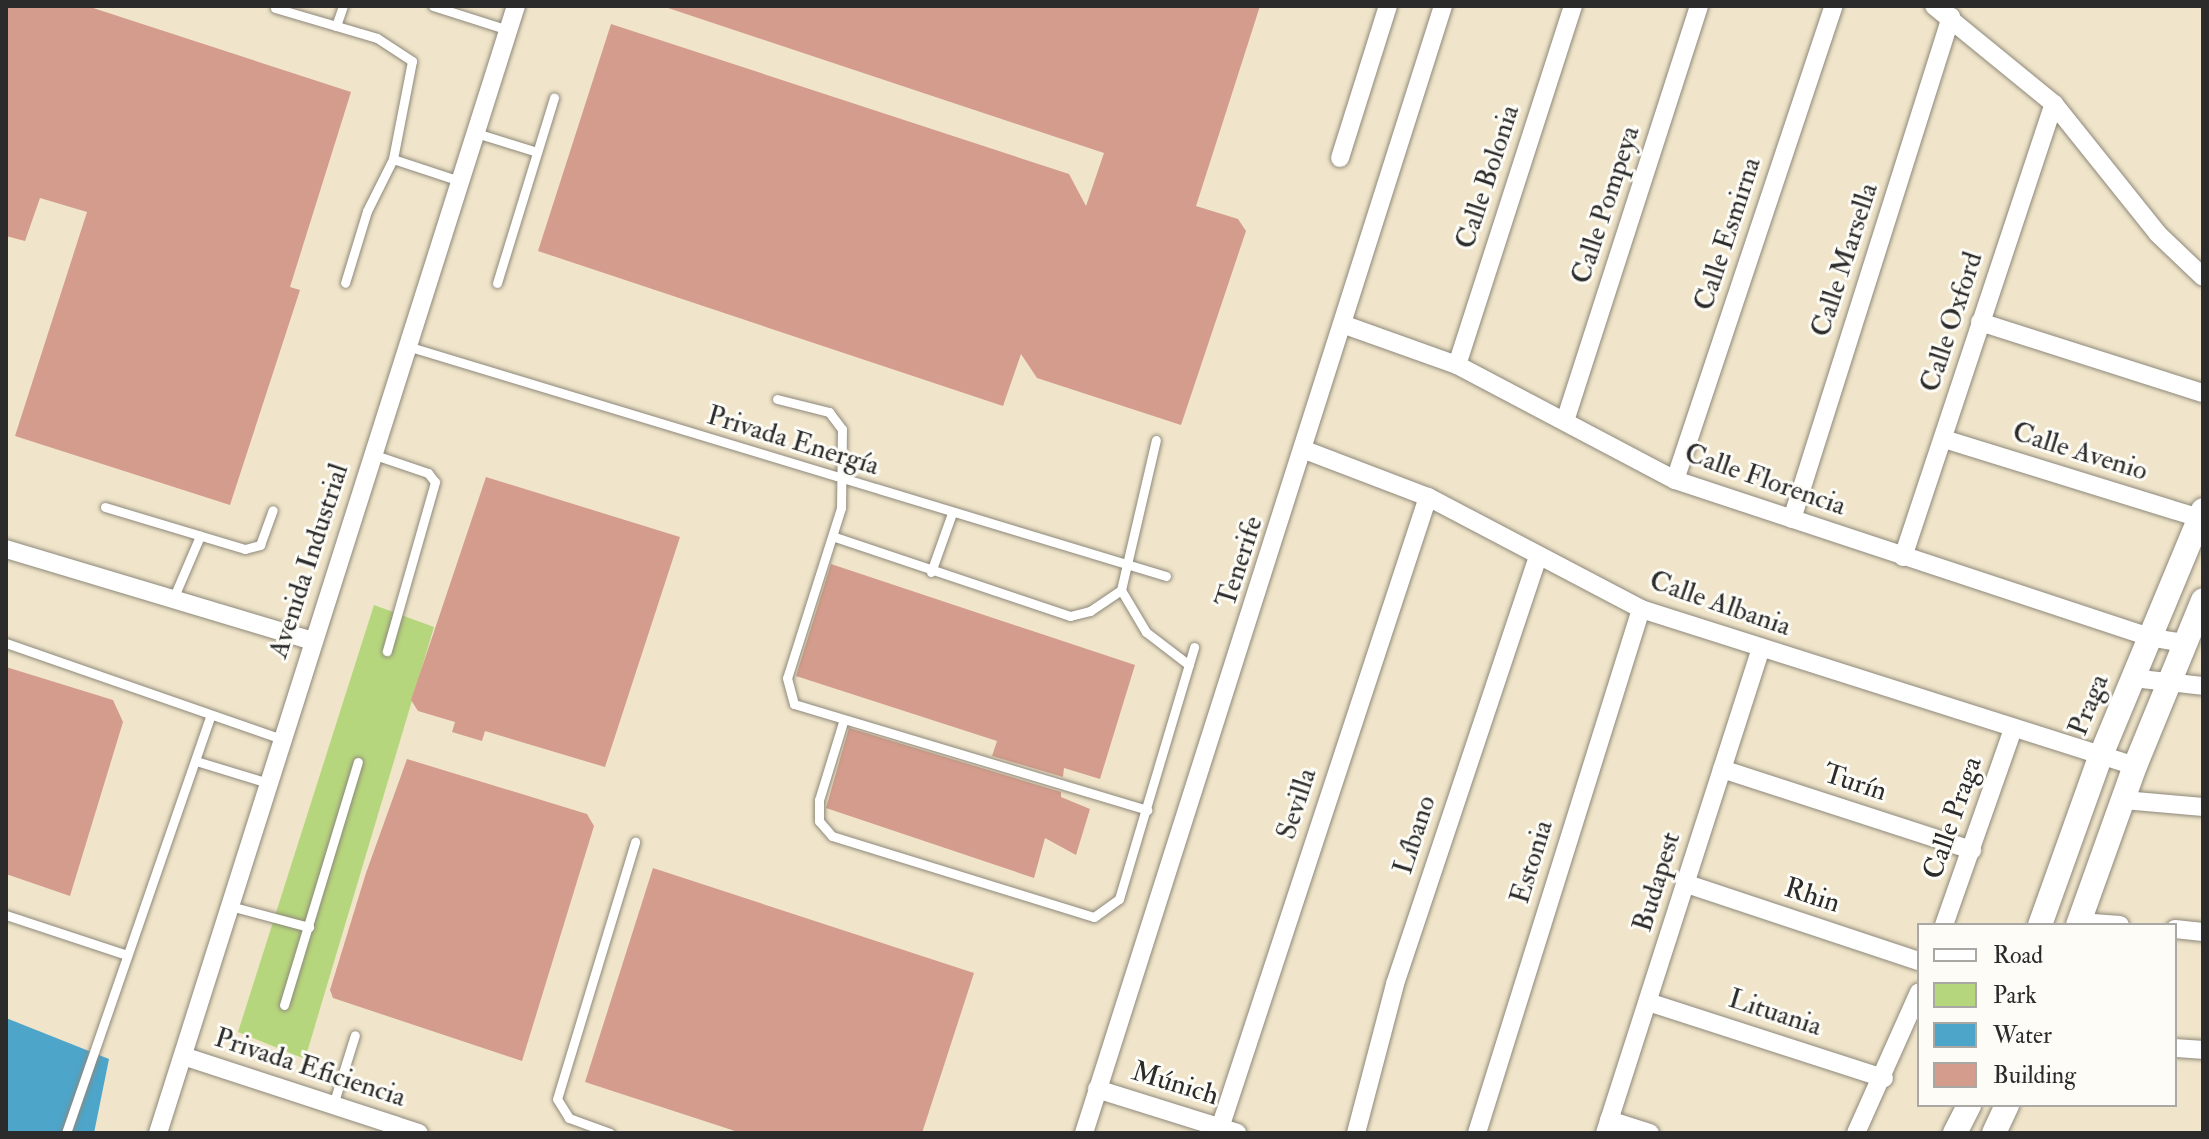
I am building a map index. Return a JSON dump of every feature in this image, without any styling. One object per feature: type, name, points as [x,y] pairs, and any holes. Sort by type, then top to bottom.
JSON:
[{"type":"street","name":"Avenida Industrial","points":[[158,1133],[516,6]]},
{"type":"street","points":[[1340,158],[1388,6]]},
{"type":"street","name":"Tenerife","points":[[1084,1133],[1345,325],[1443,6]]},
{"type":"street","name":"Calle Bolonia","points":[[1457,365],[1573,6]]},
{"type":"street","name":"Calle Pompeya","points":[[1565,421],[1699,6]]},
{"type":"street","name":"Calle Esmirna","points":[[1675,480],[1834,6]]},
{"type":"street","points":[[1934,6],[2054,104],[2158,234],[2203,277]]},
{"type":"street","name":"Calle Marsella","points":[[1792,519],[1951,17]]},
{"type":"street","name":"Calle Oxford","points":[[1903,557],[2054,104]]},
{"type":"street","points":[[1980,322],[2203,393]]},
{"type":"street","name":"Calle Florencia","points":[[1345,325],[1457,365],[1675,480],[2149,637],[2183,643]]},
{"type":"street","name":"Calle Avenio","points":[[1944,439],[2201,514]]},
{"type":"street","name":"Calle Albania","points":[[1305,450],[1428,497],[1537,559],[1641,609],[2135,766]]},
{"type":"street","name":"Sevilla","points":[[1229,1130],[1428,497]]},
{"type":"street","name":"Praga","points":[[2041,923],[2101,755],[2201,514]]},
{"type":"street","points":[[6,549],[312,641]]},
{"type":"street","name":"Líbano","points":[[1356,1133],[1395,984],[1537,559]]},
{"type":"street","points":[[2078,923],[2135,766],[2203,600]]},
{"type":"street","name":"Estonia","points":[[1477,1133],[1641,609]]},
{"type":"street","name":"Budapest","points":[[1607,1126],[1761,648]]},
{"type":"street","points":[[2133,678],[2203,686]]},
{"type":"street","name":"Calle Praga","points":[[1945,923],[2013,729]]},
{"type":"street","name":"Turín","points":[[1722,769],[1972,850]]},
{"type":"street","points":[[2124,800],[2203,807]]},
{"type":"street","name":"Rhin","points":[[1687,884],[1917,960]]},
{"type":"street","points":[[2177,929],[2203,932]]},
{"type":"street","points":[[1856,1133],[1884,1078],[1917,997]]},
{"type":"street","name":"Lituania","points":[[1648,1002],[1884,1078]]},
{"type":"street","points":[[2177,1048],[2203,1050]]},
{"type":"street","name":"Privada Eficiencia","points":[[183,1056],[419,1133]]},
{"type":"street","name":"Múnich","points":[[1097,1089],[1229,1130]]},
{"type":"street","points":[[1955,1133],[1968,1107]]},
{"type":"street","points":[[1994,1133],[2006,1107]]},
{"type":"street","points":[[1607,1126],[1650,1133]]},
{"type":"lane","points":[[336,26],[343,6]]},
{"type":"lane","points":[[433,6],[508,30]]},
{"type":"lane","points":[[275,8],[396,46],[412,61],[393,159],[367,211],[345,283]]},
{"type":"lane","points":[[497,283],[554,98]]},
{"type":"lane","points":[[476,133],[537,152]]},
{"type":"lane","points":[[393,159],[460,181]]},
{"type":"lane","name":"Privada Energía","points":[[407,346],[1166,576]]},
{"type":"lane","points":[[777,399],[829,412],[842,423],[835,537],[787,678],[794,704],[843,722],[1147,810]]},
{"type":"lane","points":[[835,537],[931,572],[1070,616],[1090,611],[1121,590],[1156,440]]},
{"type":"lane","points":[[372,454],[428,473],[435,482],[387,651]]},
{"type":"lane","points":[[105,507],[200,536],[255,548],[273,510]]},
{"type":"lane","points":[[931,572],[952,513]]},
{"type":"lane","points":[[173,599],[200,536]]},
{"type":"lane","points":[[1121,590],[1146,632],[1189,665]]},
{"type":"lane","points":[[6,643],[282,739]]},
{"type":"lane","points":[[843,722],[819,800],[819,821],[832,836],[1094,917],[1119,899],[1194,647]]},
{"type":"lane","points":[[66,1133],[211,715]]},
{"type":"lane","points":[[196,761],[268,783]]},
{"type":"lane","points":[[284,1005],[358,762]]},
{"type":"lane","points":[[610,1133],[569,1118],[557,1099],[635,842]]},
{"type":"lane","points":[[230,906],[309,927]]},
{"type":"lane","points":[[6,915],[127,955]]},
{"type":"lane","points":[[333,1105],[355,1035]]},
{"type":"green space","points":[[374,605],[434,627],[305,1059],[238,1032]]},
{"type":"water","points":[[6,1018],[109,1059],[94,1133],[6,1133]]},
{"type":"building","points":[[6,6],[87,6],[351,92],[290,287],[300,290],[230,505],[15,436],[87,212],[40,198],[25,241],[6,236]]},
{"type":"building","points":[[662,6],[1260,6],[1196,206],[1238,219],[1246,231],[1181,425],[1037,378],[1021,354],[1003,406],[538,251],[611,24],[1069,174],[1086,206],[1104,153]]},
{"type":"building","points":[[486,477],[680,537],[605,767],[485,731],[482,741],[452,732],[455,722],[418,711],[411,700]]},
{"type":"building","points":[[831,564],[1135,665],[1100,779],[1064,768],[1063,777],[992,756],[997,741],[796,676]]},
{"type":"building","points":[[6,667],[113,700],[123,722],[70,896],[6,874]]},
{"type":"building","points":[[849,728],[1061,792],[1061,797],[1090,809],[1076,855],[1045,838],[1034,878],[826,808]]},
{"type":"building","points":[[407,759],[587,814],[594,826],[522,1061],[333,998],[330,990],[366,873]]},
{"type":"building","points":[[653,868],[974,973],[922,1133],[741,1133],[585,1082]]}]
